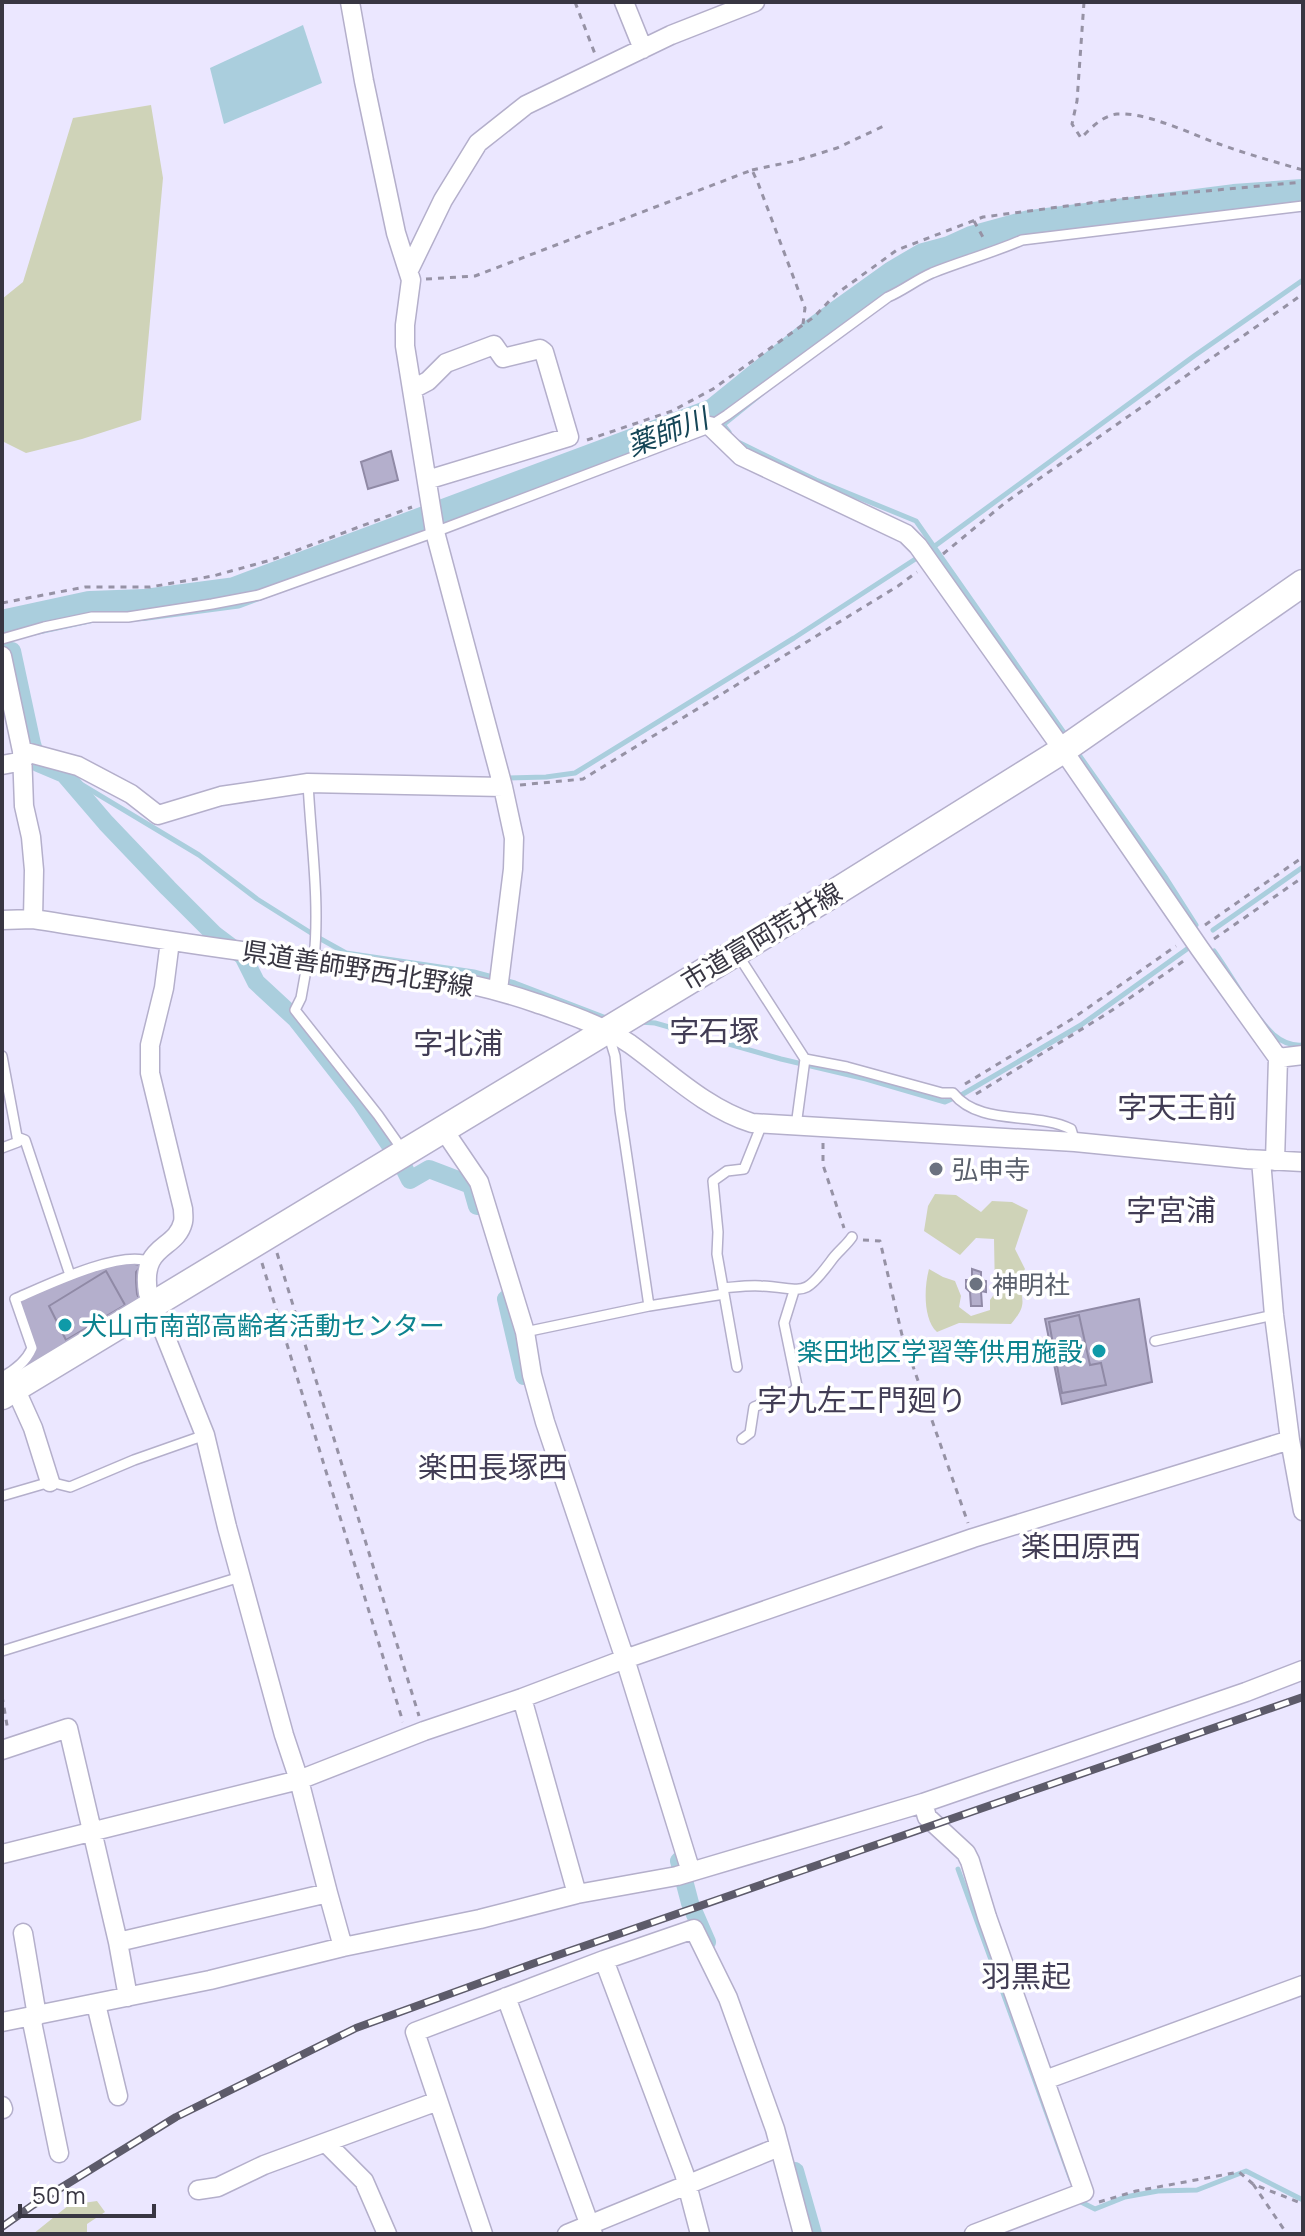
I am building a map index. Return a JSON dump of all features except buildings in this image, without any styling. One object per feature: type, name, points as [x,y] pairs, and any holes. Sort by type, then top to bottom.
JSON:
[{"type":"street","points":[[350,2],[396,233],[410,275]]},
{"type":"street","points":[[624,2],[643,49]]},
{"type":"street","points":[[500,981],[514,838],[501,778],[435,532],[404,335],[410,275],[443,200],[478,143],[526,105],[671,35],[755,2]]},
{"type":"street","points":[[413,389],[428,381],[446,363],[494,345],[503,358],[540,349],[544,352],[569,437],[427,480]]},
{"type":"street","points":[[710,426],[741,456],[906,534],[938,558],[1072,744],[1196,942],[1278,1058],[1268,1160],[1274,1315],[1290,1440],[1303,1511]]},
{"type":"street","name":"市道富岡荒井線","points":[[6,1387],[154,1305],[1072,744],[1303,583]]},
{"type":"street","points":[[3,660],[28,756],[24,806],[34,870],[33,919]]},
{"type":"street","points":[[2,765],[28,756],[78,766],[131,794],[158,815],[221,796],[308,783],[501,778]]},
{"type":"street","name":"県道善師野西北野線","points":[[2,920],[33,919],[245,951],[500,981],[607,1030],[713,1105],[736,1118],[762,1124],[1075,1142],[1303,1162]]},
{"type":"street","points":[[170,941],[164,988],[150,1045],[150,1073],[183,1209],[183,1223],[150,1262],[146,1281],[148,1293],[205,1435],[240,1577],[343,1947]]},
{"type":"street","points":[[1278,1058],[1303,1055]]},
{"type":"street","points":[[443,1129],[479,1182],[525,1332],[532,1375],[545,1422],[684,1874]]},
{"type":"street","points":[[6,1387],[33,1428],[50,1482]]},
{"type":"street","points":[[2,1854],[299,1780],[416,1734],[973,1538],[1290,1440]]},
{"type":"street","points":[[2,2022],[210,1980],[577,1894],[684,1874],[923,1803],[1303,1670]]},
{"type":"street","points":[[522,1698],[577,1894]]},
{"type":"street","points":[[7,1748],[68,1728],[128,1997]]},
{"type":"street","points":[[923,1803],[927,1817],[966,1853],[970,1861],[1045,2080],[1076,2195],[974,2234]]},
{"type":"street","points":[[118,1942],[328,1893]]},
{"type":"street","points":[[483,2234],[415,2032],[694,1929],[728,1998],[775,2129],[803,2234]]},
{"type":"street","points":[[23,1933],[34,2016],[59,2153]]},
{"type":"street","points":[[604,1960],[679,2159],[700,2234]]},
{"type":"street","points":[[1045,2080],[1303,1985]]},
{"type":"street","points":[[506,1997],[591,2230]]},
{"type":"street","points":[[96,2004],[118,2096]]},
{"type":"street","points":[[198,2190],[218,2187],[264,2165],[438,2101]]},
{"type":"street","points":[[327,2144],[364,2181],[387,2234]]},
{"type":"street","points":[[567,2234],[591,2230],[779,2147]]},
{"type":"lane","points":[[2,639],[92,617],[128,617],[259,595],[435,532],[710,426],[916,280],[1022,240],[1303,206]]},
{"type":"lane","points":[[308,783],[314,873],[311,959],[295,1010],[333,1057],[399,1155]]},
{"type":"lane","points":[[736,952],[805,1059],[796,1126]]},
{"type":"lane","points":[[607,1030],[615,1056],[649,1306]]},
{"type":"lane","points":[[2,1056],[18,1142],[2,1148]]},
{"type":"lane","points":[[805,1059],[942,1093],[953,1093],[963,1106],[999,1115],[1060,1123],[1071,1129],[1075,1142]]},
{"type":"lane","points":[[737,1367],[717,1254],[713,1181],[727,1171],[744,1169],[762,1124]]},
{"type":"lane","points":[[17,1137],[25,1140],[70,1275]]},
{"type":"lane","points":[[525,1332],[724,1291],[761,1286],[794,1291],[813,1284],[852,1237]]},
{"type":"lane","points":[[6,1387],[32,1348],[15,1299],[70,1275],[125,1259],[142,1258],[150,1262]]},
{"type":"lane","points":[[742,1439],[750,1433],[754,1407],[794,1391],[797,1386],[784,1323],[794,1291]]},
{"type":"lane","points":[[1155,1341],[1274,1315]]},
{"type":"lane","points":[[2,1496],[50,1482],[70,1487],[205,1435]]},
{"type":"lane","points":[[2,1651],[240,1577]]},
{"type":"path","points":[[575,2],[600,69]]},
{"type":"path","points":[[1084,2],[1077,101],[1072,124],[1081,138],[1101,119],[1116,114],[1133,116],[1155,120],[1221,145],[1303,170]]},
{"type":"path","points":[[410,275],[475,276],[752,170],[837,148],[886,125]]},
{"type":"path","points":[[752,170],[805,308],[803,324]]},
{"type":"path","points":[[635,424],[672,411],[713,389],[814,317],[836,294],[897,250],[983,217],[1120,199],[1303,182]]},
{"type":"path","points":[[974,221],[991,253]]},
{"type":"path","points":[[501,778],[583,779],[898,586],[938,558],[1006,502],[1303,294]]},
{"type":"path","points":[[2,603],[85,587],[150,587],[213,576],[271,560],[430,502]]},
{"type":"path","points":[[961,1103],[1108,1013],[1303,857]]},
{"type":"path","points":[[953,1093],[1303,877]]},
{"type":"path","points":[[823,1128],[823,1165],[844,1228],[852,1237],[880,1241],[902,1335],[973,1538]]},
{"type":"path","points":[[263,1238],[416,1734]]},
{"type":"path","points":[[263,1238],[416,1734]]},
{"type":"path","points":[[2,1696],[7,1748]]},
{"type":"path","points":[[1076,2195],[1094,2203],[1136,2191],[1239,2172],[1253,2184],[1287,2234]]},
{"type":"path","points":[[1253,2184],[1303,2204]]},
{"type":"green space","points":[[151,105],[163,178],[141,420],[26,453],[2,441],[2,299],[23,282],[73,118]]},
{"type":"green space","points":[[935,1194],[956,1195],[981,1212],[992,1201],[1012,1202],[1028,1210],[1015,1249],[1025,1269],[1018,1281],[1022,1304],[1011,1324],[959,1323],[937,1332],[932,1326],[926,1302],[929,1269],[955,1281],[961,1296],[959,1307],[971,1316],[990,1310],[990,1300],[995,1293],[994,1239],[976,1238],[960,1255],[924,1231],[928,1206]]},
{"type":"green space","points":[[97,2201],[105,2212],[87,2224],[87,2234],[33,2234],[69,2205]]},
{"type":"water","points":[[303,25],[322,83],[224,124],[210,68]]},
{"type":"waterway","name":"薬師川","points":[[2,626],[90,607],[144,605],[235,593],[715,414],[814,334],[895,276],[924,259],[972,242],[1030,226],[1234,200],[1303,195]]},
{"type":"waterway","points":[[928,551],[1303,280]]},
{"type":"waterway","points":[[715,414],[729,432]]},
{"type":"waterway","points":[[738,442],[816,480],[916,521],[1067,737]]},
{"type":"waterway","points":[[505,778],[575,773],[920,556]]},
{"type":"waterway","points":[[2,652],[12,651],[38,763],[64,774],[168,888],[215,935],[243,956],[256,982],[296,1019],[361,1102],[410,1180],[429,1169],[471,1185],[477,1206]]},
{"type":"waterway","points":[[1077,752],[1196,925]]},
{"type":"waterway","points":[[64,774],[199,855],[257,899],[346,953],[474,972],[515,983],[609,1019]]},
{"type":"waterway","points":[[1213,930],[1303,867]]},
{"type":"waterway","points":[[639,1022],[655,1023],[945,1102],[1081,1025],[1187,949]]},
{"type":"waterway","points":[[1214,951],[1250,1006],[1274,1035],[1284,1042],[1303,1045]]},
{"type":"waterway","points":[[506,1299],[524,1376]]},
{"type":"waterway","points":[[679,1861],[690,1903],[707,1942]]},
{"type":"waterway","points":[[958,1869],[1071,2180]]},
{"type":"waterway","points":[[795,2171],[813,2234]]},
{"type":"waterway","points":[[1079,2201],[1095,2209],[1125,2197],[1158,2191],[1197,2190],[1246,2171],[1303,2200]]},
{"type":"railway","points":[[2,2227],[176,2117],[356,2028],[1303,1697]]},
{"type":"place","name":"弘申寺","points":[[936,1169]]},
{"type":"place","name":"神明社","points":[[976,1284]]},
{"type":"place","name":"犬山市南部高齢者活動センター","points":[[65,1325]]},
{"type":"place","name":"楽田地区学習等供用施設","points":[[1099,1351]]},
{"type":"district","name":"字石塚","points":[[714,1030]]},
{"type":"district","name":"字北浦","points":[[458,1042]]},
{"type":"district","name":"字天王前","points":[[1177,1106]]},
{"type":"district","name":"字宮浦","points":[[1171,1209]]},
{"type":"district","name":"字九左エ門廻り","points":[[862,1399]]},
{"type":"district","name":"楽田長塚西","points":[[493,1466]]},
{"type":"district","name":"楽田原西","points":[[1081,1545]]},
{"type":"district","name":"羽黒起","points":[[1026,1975]]}]
